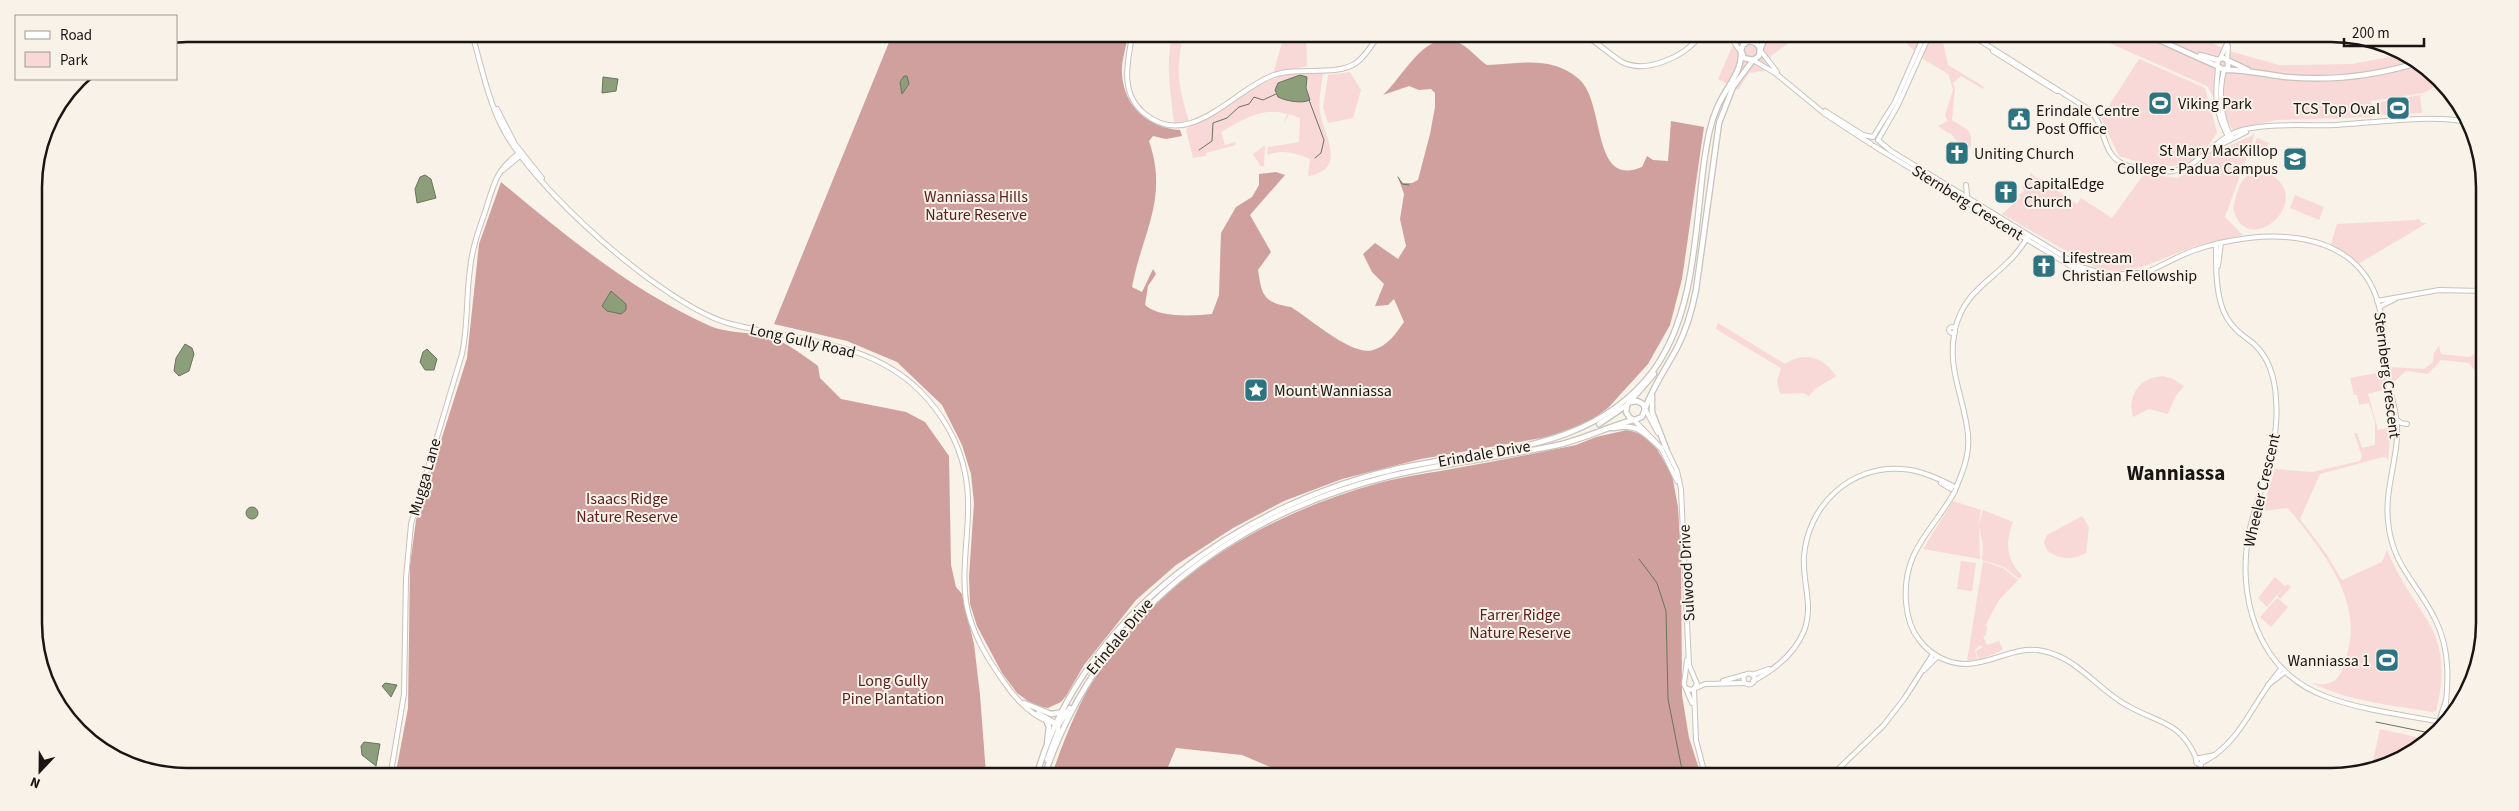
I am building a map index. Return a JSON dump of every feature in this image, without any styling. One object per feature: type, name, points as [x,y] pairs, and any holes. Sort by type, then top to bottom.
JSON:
[{"type":"main road","points":[[1747,42],[1743,45],[1741,53],[1746,59],[1753,60]]},
{"type":"main road","points":[[1754,42],[1760,50]]},
{"type":"main road","points":[[1628,404],[1627,415],[1634,420],[1642,417],[1684,333],[1694,303],[1717,135],[1722,112],[1733,87],[1753,60],[1759,56],[1763,42]]},
{"type":"main road","points":[[2166,42],[2225,70],[2296,78],[2337,78],[2386,72],[2409,65]]},
{"type":"main road","points":[[2177,47],[2228,62],[2256,73]]},
{"type":"main road","name":"Erindale Drive","points":[[1058,724],[1103,650],[1142,605],[1188,564],[1244,528],[1308,497],[1364,477],[1401,468],[1540,442],[1570,434],[1610,412],[1632,394],[1651,373],[1673,336],[1688,288],[1708,138],[1721,98],[1740,66],[1741,53]]},
{"type":"main road","points":[[2217,67],[2219,60]]},
{"type":"main road","points":[[2225,70],[2228,62]]},
{"type":"main road","points":[[1570,434],[1586,430],[1628,404],[1655,373],[1671,346],[1682,316],[1688,288]]},
{"type":"main road","points":[[1663,372],[1652,396],[1651,408],[1664,448]]},
{"type":"main road","points":[[1628,404],[1640,402],[1645,409]]},
{"type":"main road","name":"Erindale Drive","points":[[1047,768],[1086,683],[1118,639],[1159,596],[1203,560],[1262,524],[1319,498],[1366,482],[1415,471],[1542,448],[1576,440],[1634,420]]},
{"type":"main road","points":[[1602,430],[1622,426],[1638,428],[1664,448]]},
{"type":"main road","points":[[1039,768],[1058,724],[1063,721],[1081,688],[1086,683]]},
{"type":"main road","points":[[1024,703],[1050,714],[1064,712]]},
{"type":"main road","points":[[1044,754],[1049,732],[1046,720]]},
{"type":"main road","points":[[1046,768],[1058,731],[1058,724]]},
{"type":"street","points":[[474,42],[501,125],[520,154]]},
{"type":"street","points":[[1131,42],[1126,71],[1128,90],[1140,110],[1162,124],[1178,126],[1194,123],[1269,78],[1290,71],[1339,70],[1349,67],[1365,55],[1374,42]]},
{"type":"street","points":[[1594,42],[1620,61],[1639,66],[1652,64],[1679,54],[1693,42]]},
{"type":"street","points":[[1734,42],[1741,53]]},
{"type":"street","points":[[1925,42],[1898,104],[1878,140],[1878,144],[1872,145],[1873,137],[1895,102],[1925,42]]},
{"type":"street","points":[[1980,42],[2093,112],[2100,122],[2107,146],[2114,158],[2124,165],[2158,172],[2177,171],[2195,164],[2222,140],[2230,138],[2236,133],[2277,124],[2334,125],[2444,119],[2461,121]]},
{"type":"street","points":[[2219,60],[2228,42]]},
{"type":"street","points":[[2228,62],[2229,42]]},
{"type":"street","name":"Sternberg Crescent","points":[[1760,50],[1777,72],[1816,105],[1863,135],[1878,140],[1891,151],[1968,197],[1987,211]]},
{"type":"street","name":"Sternberg Crescent","points":[[1753,60],[1775,73],[1872,145],[1987,211],[2077,270],[2103,276],[2131,277],[2208,246],[2286,236],[2322,243],[2338,252],[2357,267],[2369,284],[2379,307],[2388,382],[2396,419],[2396,448],[2387,507],[2389,531],[2404,573],[2430,610],[2442,635],[2448,667],[2444,714]]},
{"type":"street","points":[[2217,67],[2215,100],[2224,129],[2230,138]]},
{"type":"street","points":[[2225,70],[2220,100],[2230,138]]},
{"type":"street","points":[[488,86],[505,126],[520,154]]},
{"type":"street","points":[[2225,124],[2232,132],[2236,133]]},
{"type":"street","points":[[2222,140],[2224,129]]},
{"type":"street","points":[[2214,148],[2250,129]]},
{"type":"street","points":[[509,160],[514,152],[513,146]]},
{"type":"street","name":"Mugga Lane","points":[[391,768],[404,694],[405,592],[411,524],[462,354],[472,256],[500,170],[509,160],[520,154]]},
{"type":"street","name":"Mugga Lane","points":[[493,187],[503,170],[520,154]]},
{"type":"street","name":"Long Gully Road","points":[[520,154],[528,166],[565,204],[628,262],[685,302],[706,314],[731,324],[852,350],[883,363],[916,387],[934,407],[954,440],[963,462],[968,498],[965,586],[969,616],[976,635],[1013,695],[1028,710],[1058,724]]},
{"type":"street","name":"Long Gully Road","points":[[520,154],[565,204]]},
{"type":"street","points":[[514,160],[519,160],[528,166]]},
{"type":"street","points":[[1966,186],[1965,192],[1968,197]]},
{"type":"street","points":[[1953,342],[1950,332],[1954,329],[1977,289],[2016,253],[2026,236]]},
{"type":"street","name":"Wheeler Crescent","points":[[2218,266],[2216,254],[2219,244]]},
{"type":"street","name":"Wheeler Crescent","points":[[2219,244],[2219,297],[2226,317],[2234,328],[2264,355],[2274,382],[2277,406],[2276,435],[2269,468],[2247,547],[2247,596],[2257,632],[2270,656],[2283,670],[2308,689],[2342,702],[2437,722]]},
{"type":"street","points":[[2208,246],[2216,254]]},
{"type":"street","points":[[2377,301],[2439,290],[2476,291]]},
{"type":"street","points":[[2379,307],[2397,298]]},
{"type":"street","points":[[1954,329],[1954,368],[1968,436],[1968,450],[1962,476],[1953,488],[1947,502],[1916,546],[1906,578],[1906,606],[1911,625],[1919,640],[1935,655],[1965,664],[1983,662],[2016,650],[2038,650],[2053,653],[2071,662],[2098,686],[2122,703],[2174,726],[2187,739],[2199,760],[2200,768]]},
{"type":"street","name":"Sulwood Drive","points":[[1645,409],[1676,471],[1680,492],[1689,654],[1695,679],[1693,705],[1697,749],[1703,768]]},
{"type":"street","points":[[2396,419],[2401,424],[2407,424]]},
{"type":"street","name":"Sulwood Drive","points":[[1634,420],[1664,448]]},
{"type":"street","points":[[1687,689],[1705,684],[1753,681],[1792,651],[1806,625],[1809,605],[1804,560],[1806,545],[1817,514],[1826,500],[1849,482],[1878,470],[1910,470],[1935,478],[1953,488]]},
{"type":"street","name":"Sulwood Drive","points":[[1689,654],[1685,681],[1693,705]]},
{"type":"street","points":[[1840,768],[1857,754],[1883,726],[1935,655]]},
{"type":"street","points":[[1685,681],[1690,677],[1728,681],[1771,669]]},
{"type":"street","points":[[2199,760],[2215,755],[2237,736],[2268,686],[2283,670]]},
{"type":"street","points":[[1744,675],[1745,683]]},
{"type":"street","points":[[1752,675],[1753,681]]},
{"type":"street","name":"Long Gully Road","points":[[1013,695],[1058,724]]},
{"type":"green space","name":"Wanniassa Hills Nature Reserve","points":[[889,42],[1127,42],[1122,74],[1124,86],[1133,106],[1140,114],[1158,125],[1180,130],[1182,136],[1166,139],[1153,136],[1149,141],[1156,181],[1155,198],[1132,287],[1142,292],[1153,269],[1156,274],[1148,286],[1145,305],[1167,314],[1212,314],[1219,295],[1221,233],[1236,207],[1252,197],[1259,185],[1259,174],[1276,172],[1285,175],[1250,215],[1271,252],[1258,270],[1263,292],[1269,300],[1291,307],[1331,335],[1354,348],[1364,351],[1373,350],[1383,345],[1391,339],[1404,322],[1394,299],[1388,305],[1375,306],[1384,284],[1372,272],[1363,254],[1375,243],[1398,259],[1406,246],[1400,219],[1404,194],[1398,177],[1403,183],[1412,183],[1418,180],[1435,107],[1435,93],[1431,89],[1419,90],[1409,86],[1383,95],[1417,55],[1428,46],[1437,42],[1455,42],[1463,45],[1487,65],[1535,63],[1546,64],[1568,71],[1579,79],[1587,91],[1607,155],[1614,166],[1626,171],[1642,167],[1647,156],[1653,160],[1668,161],[1671,121],[1704,127],[1682,279],[1670,325],[1648,364],[1608,408],[1589,422],[1547,437],[1421,459],[1342,479],[1284,501],[1233,528],[1176,565],[1136,600],[1084,665],[1066,696],[1061,702],[1048,708],[1035,706],[1017,693],[1002,673],[977,626],[970,604],[969,577],[974,503],[971,474],[962,445],[942,405],[897,362],[847,341],[774,324]]},
{"type":"green space","points":[[1171,42],[1182,42],[1179,60],[1179,80],[1189,122],[1174,123],[1170,90]]},
{"type":"green space","points":[[1282,42],[1306,42],[1307,66],[1273,74]]},
{"type":"green space","points":[[1734,42],[1790,42],[1771,56],[1764,71],[1749,73],[1738,90],[1718,79]]},
{"type":"green space","points":[[1905,42],[1943,42],[1948,65],[1984,87],[1983,89],[1961,76],[1953,83],[1955,89],[1952,120],[1970,133],[1970,148],[1956,140],[1949,131],[1950,134],[1938,126],[1948,121],[1945,116],[1953,89],[1948,74],[1923,59]]},
{"type":"green space","points":[[2107,42],[2211,42],[2226,50],[2279,65],[2352,64],[2394,56],[2412,67],[2435,87],[2423,93],[2371,101],[2373,117],[2277,120],[2233,130],[2207,86]]},
{"type":"green space","name":"Viking Park","points":[[2139,59],[2205,88],[2217,132],[2208,146],[2197,157],[2187,163],[2175,166],[2162,166],[2119,156],[2101,118]]},
{"type":"green space","points":[[1296,72],[1323,73],[1320,112],[1330,150],[1331,159],[1328,166],[1320,172],[1308,176],[1310,159],[1288,152],[1267,155],[1268,147],[1299,142],[1300,118],[1289,114],[1284,124],[1287,114],[1278,112],[1253,115],[1237,123],[1221,132],[1225,145],[1235,142],[1236,145],[1206,153],[1206,156],[1193,158],[1186,130],[1189,126],[1205,119],[1260,85],[1283,75]]},
{"type":"green space","points":[[1350,72],[1361,90],[1353,118],[1328,123],[1323,107],[1328,75]]},
{"type":"green space","name":"TCS Top Oval","points":[[2420,95],[2422,113],[2375,115],[2375,103]]},
{"type":"green space","points":[[2255,134],[2225,217],[2243,235],[2196,246],[2145,266],[2122,271],[2098,269],[2002,214],[2020,198],[2019,195],[2024,191],[2022,186],[2029,180],[2031,173],[2077,204],[2081,198],[2112,218],[2144,174],[2178,178],[2210,155]]},
{"type":"green space","points":[[2257,138],[2269,143],[2264,155],[2252,150]]},
{"type":"green space","points":[[1265,145],[1264,166],[1261,167],[1253,154]]},
{"type":"green space","points":[[2264,171],[2280,182],[2286,195],[2284,208],[2276,219],[2265,227],[2253,229],[2242,225],[2234,211],[2234,204],[2242,181],[2253,173]]},
{"type":"green space","name":"Isaacs Ridge Nature Reserve","points":[[501,182],[601,261],[681,312],[723,330],[773,338],[800,353],[818,366],[820,378],[841,399],[906,412],[925,422],[949,456],[951,565],[956,587],[962,594],[974,644],[986,768],[397,768],[408,708],[410,565],[416,520],[467,358],[479,244]]},
{"type":"green space","points":[[2295,195],[2324,207],[2319,220],[2290,208]]},
{"type":"green space","points":[[2418,218],[2422,223],[2427,223],[2358,264],[2331,244],[2337,224],[2416,220]]},
{"type":"green space","points":[[1718,323],[1785,364],[1799,358],[1813,358],[1826,364],[1836,376],[1815,389],[1809,396],[1803,393],[1780,394],[1777,381],[1781,368],[1716,329]]},
{"type":"green space","points":[[2439,346],[2441,354],[2469,357],[2476,353],[2476,372],[2469,363],[2441,360],[2428,374],[2406,371],[2386,389],[2368,394],[2378,430],[2387,428],[2386,419],[2389,419],[2391,423],[2388,462],[2387,458],[2383,457],[2320,474],[2300,519],[2325,552],[2342,580],[2382,562],[2387,550],[2398,573],[2430,624],[2437,641],[2441,660],[2441,683],[2436,711],[2432,712],[2353,698],[2308,681],[2324,684],[2332,682],[2339,676],[2343,669],[2351,634],[2349,614],[2344,594],[2336,575],[2313,540],[2288,508],[2262,511],[2275,469],[2312,472],[2360,461],[2362,456],[2354,433],[2357,433],[2362,448],[2375,445],[2375,422],[2369,403],[2359,405],[2357,395],[2354,395],[2350,378],[2382,372],[2390,367],[2424,369],[2433,362],[2434,353]]},
{"type":"green space","points":[[2163,376],[2173,379],[2184,386],[2175,397],[2168,414],[2149,409],[2133,417],[2132,401],[2137,389],[2148,380]]},
{"type":"green space","name":"Farrer Ridge Nature Reserve","points":[[1627,430],[1638,433],[1648,439],[1657,449],[1672,475],[1678,507],[1681,556],[1682,695],[1689,738],[1699,768],[1273,768],[1242,755],[1176,748],[1168,768],[1054,768],[1078,708],[1099,671],[1125,636],[1154,605],[1187,577],[1222,552],[1259,530],[1298,511],[1379,483],[1576,445],[1596,437]]},
{"type":"green space","points":[[1953,501],[1981,510],[1978,526],[1983,510],[2013,522],[2010,529],[2008,550],[2013,563],[2022,575],[2019,579],[2004,567],[1982,560],[1983,546],[1979,526],[1980,559],[1923,549]]},
{"type":"green space","points":[[2082,516],[2089,527],[2086,553],[2066,558],[2056,556],[2047,550],[2044,542],[2047,535]]},
{"type":"green space","points":[[1961,561],[1976,563],[1972,591],[1957,589]]},
{"type":"green space","points":[[1983,561],[2003,568],[2018,580],[1999,600],[1985,626],[1987,626],[1986,636],[1983,636],[1987,645],[1999,641],[2003,650],[1979,660],[1976,651],[1983,647],[1980,645],[1975,650],[1977,659],[1967,661]]},
{"type":"green space","points":[[2275,577],[2285,586],[2288,584],[2291,587],[2280,599],[2277,596],[2281,590],[2267,607],[2258,598]]},
{"type":"green space","points":[[2277,598],[2288,607],[2271,627],[2260,617]]},
{"type":"green space","points":[[2380,729],[2420,738],[2404,749],[2373,763]]},
{"type":"shaded area","points":[[1300,75],[1307,77],[1306,88],[1310,100],[1294,102],[1278,97],[1275,90],[1278,83]]},
{"type":"shaded area","points":[[904,76],[907,76],[909,84],[902,94],[900,82]]},
{"type":"shaded area","points":[[603,77],[618,79],[616,91],[602,93]]},
{"type":"shaded area","points":[[425,175],[431,179],[436,198],[417,203],[415,189],[420,177]]},
{"type":"shaded area","points":[[611,291],[626,304],[626,310],[621,314],[607,311],[602,306]]},
{"type":"shaded area","points":[[185,344],[192,348],[194,354],[189,371],[179,376],[174,371],[176,358]]},
{"type":"shaded area","points":[[427,349],[437,359],[434,370],[425,370],[420,362],[423,352]]},
{"type":"shaded area","points":[[250,507],[254,507],[258,513],[254,519],[250,519],[246,515],[246,511]]},
{"type":"shaded area","points":[[385,683],[397,685],[391,697],[382,686]]},
{"type":"shaded area","points":[[364,742],[380,744],[376,766],[362,755],[361,746]]},
{"type":"waterway","points":[[1199,150],[1212,141],[1213,123],[1227,118],[1239,107],[1249,104],[1254,97],[1263,100],[1276,94]]},
{"type":"waterway","points":[[1309,100],[1324,140],[1321,153],[1315,158]]},
{"type":"waterway","points":[[1398,177],[1402,184],[1409,185]]},
{"type":"waterway","points":[[1639,559],[1657,583],[1666,611],[1668,699],[1682,768]]},
{"type":"waterway","points":[[2376,722],[2427,732]]},
{"type":"place","name":"Viking Park","points":[[2160,103]]},
{"type":"place","name":"TCS Top Oval","points":[[2398,108]]},
{"type":"place","name":"Erindale Centre Post Office","points":[[2019,119]]},
{"type":"place","name":"Uniting Church","points":[[1957,153]]},
{"type":"place","name":"St Mary MacKillop College - Padua Campus","points":[[2295,159]]},
{"type":"place","name":"CapitalEdge Church","points":[[2006,192]]},
{"type":"place","name":"Lifestream Christian Fellowship","points":[[2044,266]]},
{"type":"place","name":"Mount Wanniassa","points":[[1256,390]]},
{"type":"place","name":"Wanniassa 1","points":[[2387,660]]},
{"type":"district","name":"Wanniassa","points":[[2176,473]]},
{"type":"park label","name":"Long Gully Pine Plantation","points":[[893,689]]}]
